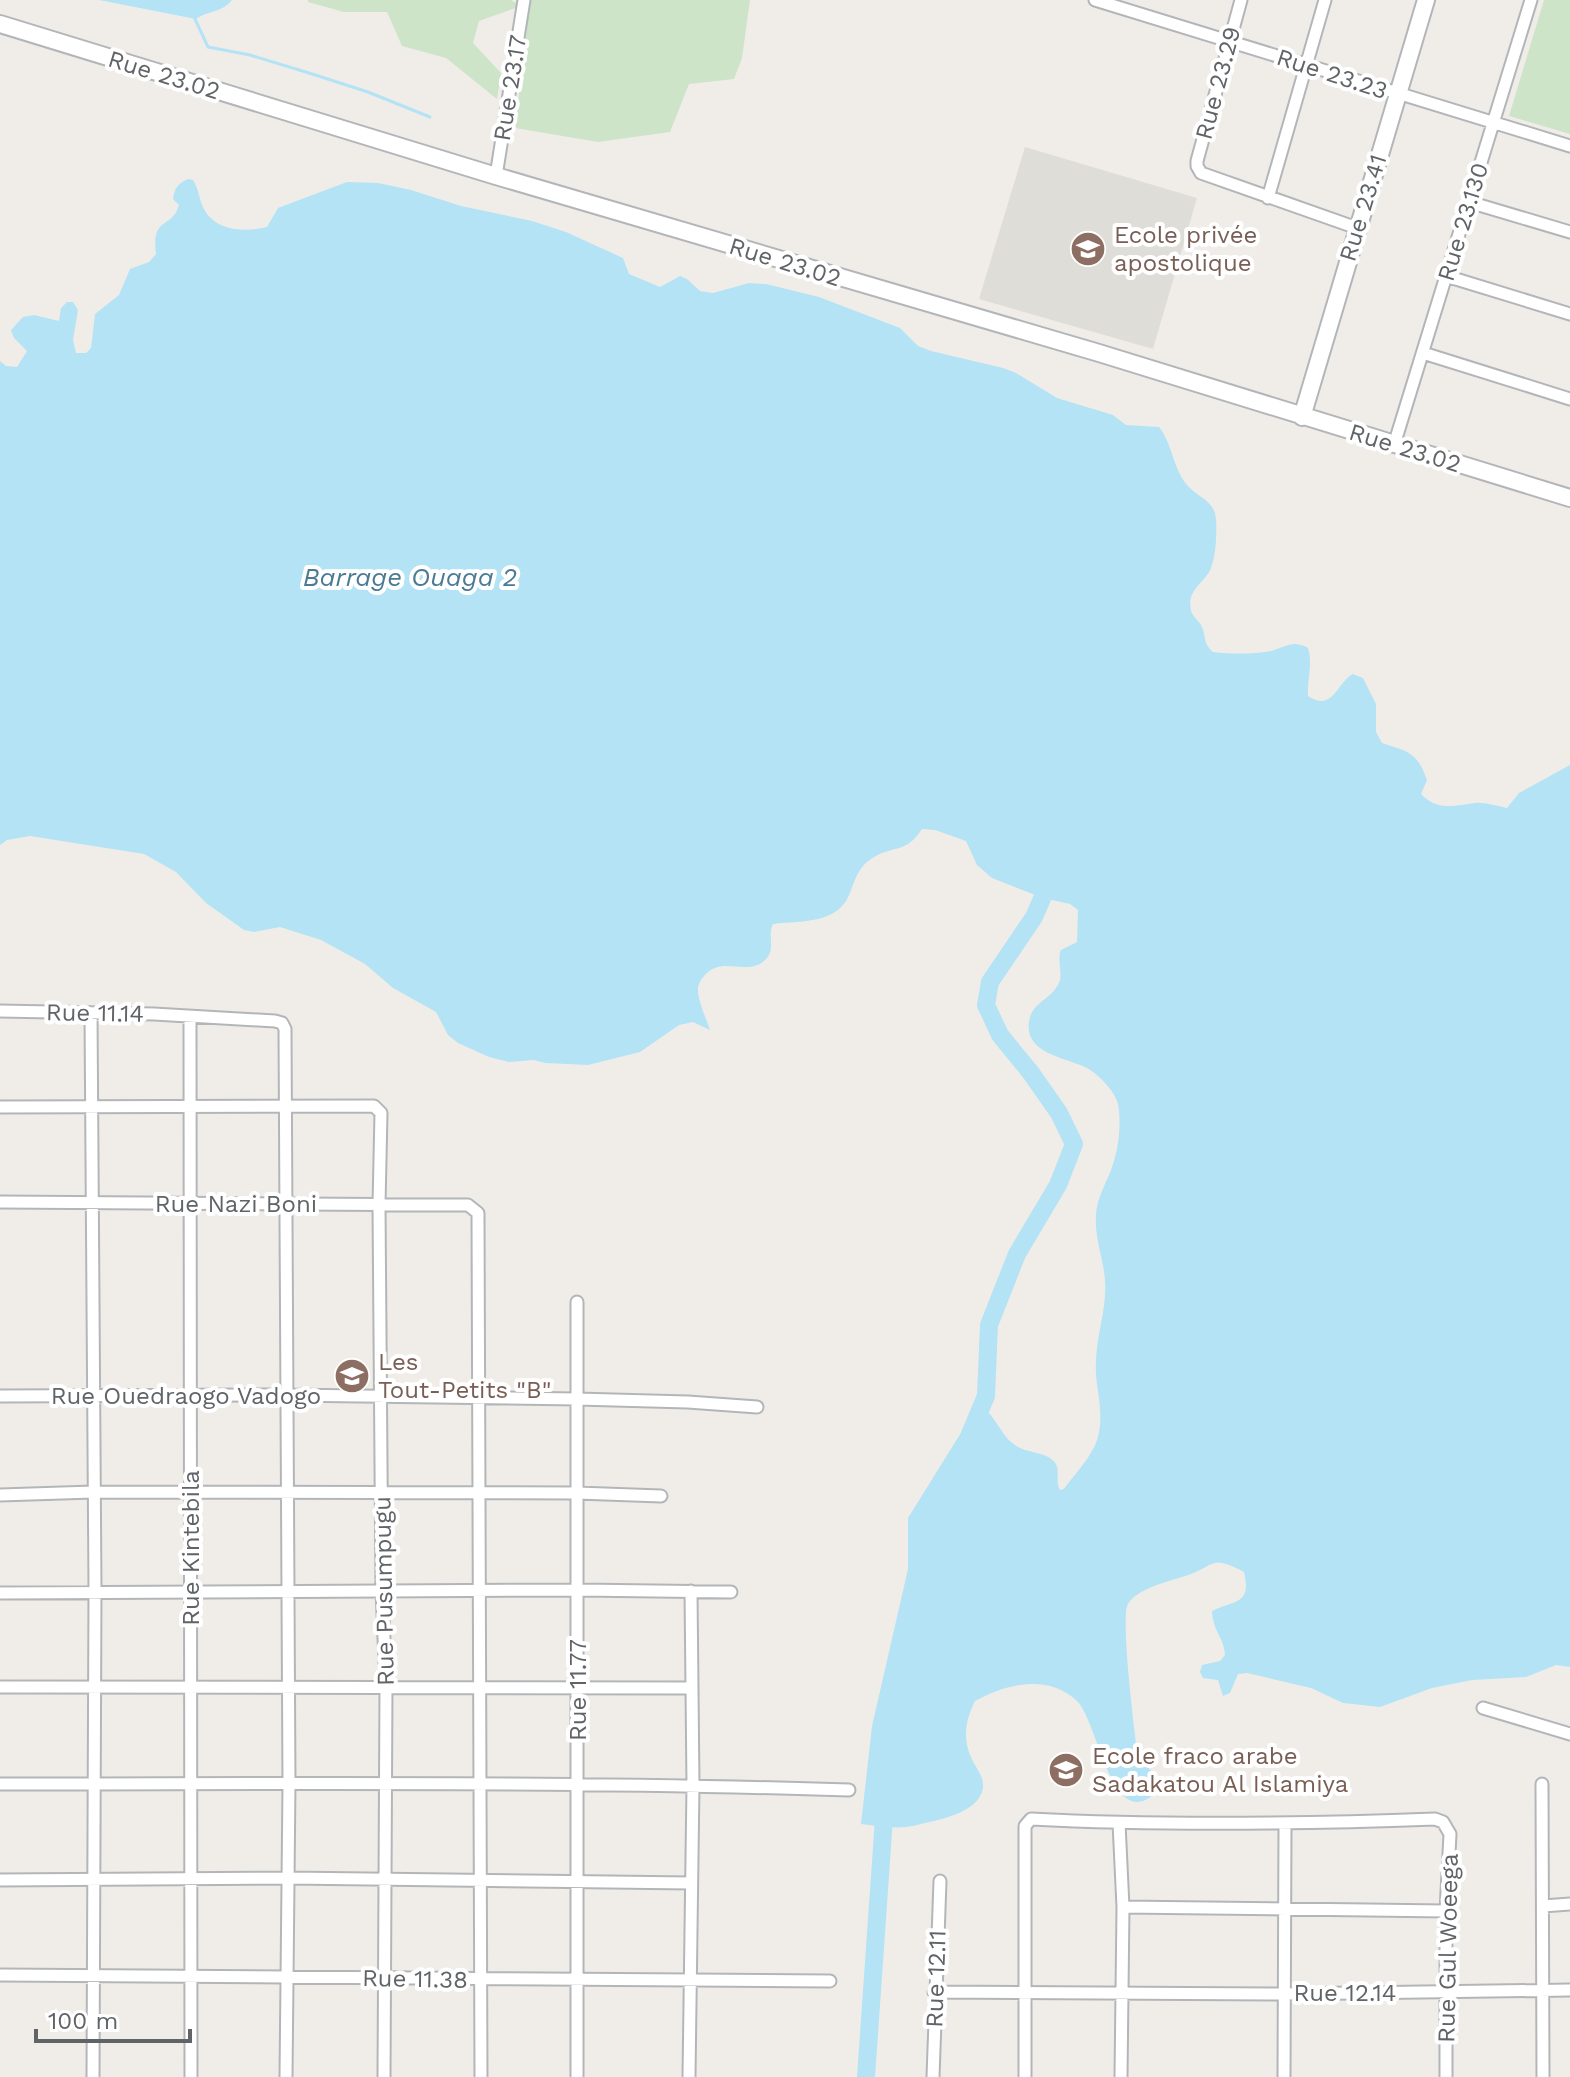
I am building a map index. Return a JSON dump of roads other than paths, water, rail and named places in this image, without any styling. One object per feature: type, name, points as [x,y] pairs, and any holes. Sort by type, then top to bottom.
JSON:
[{"type":"street","name":"Rue 23.17","points":[[496,176],[524,0]]},
{"type":"street","name":"Rue 23.23","points":[[1095,0],[1570,146]]},
{"type":"street","name":"Rue 23.29","points":[[1241,0],[1197,166],[1201,173],[1268,198]]},
{"type":"street","points":[[1325,0],[1268,198],[1357,228]]},
{"type":"street","name":"Rue 23.41","points":[[1302,417],[1426,0]]},
{"type":"street","name":"Rue 23.130","points":[[1394,445],[1531,0]]},
{"type":"street","name":"Rue 23.02","points":[[0,24],[496,176],[1099,353],[1570,498]]},
{"type":"street","points":[[1469,202],[1570,232]]},
{"type":"street","points":[[1446,276],[1570,314]]},
{"type":"street","points":[[1423,353],[1570,399]]},
{"type":"street","name":"Rue 11.14","points":[[0,1011],[168,1015],[282,1023],[285,1029],[286,1107]]},
{"type":"street","points":[[91,1013],[95,1590],[93,2077]]},
{"type":"street","name":"Rue Kintebila","points":[[190,1018],[191,2077]]},
{"type":"street","points":[[0,1107],[286,1107],[289,1686],[286,2077]]},
{"type":"street","name":"Rue Pusumpugu","points":[[286,1107],[378,1107],[381,1113],[382,1590],[386,1687],[384,2077]]},
{"type":"street","name":"Rue Nazi Boni","points":[[0,1202],[473,1206],[478,1213],[478,1399]]},
{"type":"street","name":"Rue 11.77","points":[[577,1302],[577,2077]]},
{"type":"street","name":"Rue Ouedraogo Vadogo","points":[[0,1396],[286,1395],[577,1399],[757,1407]]},
{"type":"street","points":[[478,1399],[481,2077]]},
{"type":"street","points":[[0,1495],[288,1492],[661,1496]]},
{"type":"street","points":[[0,1593],[95,1590],[731,1592]]},
{"type":"street","points":[[689,2077],[693,1785],[691,1591]]},
{"type":"street","points":[[0,1687],[691,1688]]},
{"type":"street","points":[[1483,1708],[1570,1734]]},
{"type":"street","points":[[0,1784],[577,1783],[849,1790]]},
{"type":"street","points":[[1542,1784],[1543,2077]]},
{"type":"street","points":[[1025,2077],[1026,1823],[1031,1819],[1285,1825],[1284,2077]]},
{"type":"street","name":"Rue Gul Woeega","points":[[1285,1825],[1435,1819],[1448,1827],[1446,2077]]},
{"type":"street","points":[[1119,1823],[1123,1907],[1121,2077]]},
{"type":"street","points":[[0,1880],[288,1878],[691,1883]]},
{"type":"street","name":"Rue 12.11","points":[[933,2077],[940,1881]]},
{"type":"street","points":[[1543,1906],[1570,1904]]},
{"type":"street","points":[[1123,1907],[1446,1911]]},
{"type":"street","name":"Rue 11.38","points":[[0,1975],[481,1981],[830,1981]]},
{"type":"street","name":"Rue 12.14","points":[[934,1992],[1284,1994],[1570,1990]]},
{"type":"water","points":[[99,0],[232,0],[224,7],[196,19]]},
{"type":"water","name":"Barrage Ouaga 2","points":[[188,179],[195,183],[209,217],[224,226],[241,230],[267,227],[278,208],[347,182],[378,183],[411,190],[566,232],[623,258],[629,274],[660,287],[680,276],[700,291],[713,293],[749,283],[819,297],[900,328],[918,346],[931,351],[1003,368],[1057,398],[1113,415],[1126,425],[1159,427],[1184,481],[1215,513],[1213,563],[1190,603],[1213,652],[1259,653],[1302,645],[1308,648],[1310,660],[1308,696],[1316,700],[1329,699],[1353,674],[1363,678],[1376,704],[1376,732],[1382,743],[1415,758],[1427,780],[1421,794],[1433,803],[1453,806],[1479,803],[1507,808],[1519,793],[1570,765],[1570,1667],[1556,1665],[1526,1677],[1472,1680],[1432,1688],[1380,1707],[1343,1703],[1311,1688],[1247,1673],[1238,1674],[1230,1693],[1223,1696],[1218,1680],[1203,1678],[1200,1672],[1202,1665],[1220,1661],[1225,1655],[1212,1611],[1239,1600],[1246,1583],[1244,1572],[1224,1564],[1212,1564],[1145,1590],[1128,1604],[1127,1653],[1138,1758],[1152,1772],[1158,1790],[1142,1801],[1129,1800],[1108,1772],[1085,1713],[1077,1701],[1053,1687],[1027,1684],[987,1695],[975,1701],[971,1709],[966,1741],[983,1785],[980,1797],[974,1804],[956,1814],[911,1826],[861,1824],[872,1726],[908,1569],[908,1518],[972,1415],[982,1412],[990,1414],[1011,1442],[1052,1460],[1057,1467],[1060,1490],[1090,1455],[1099,1432],[1096,1360],[1105,1291],[1096,1215],[1117,1149],[1118,1104],[1110,1088],[1096,1074],[1038,1046],[1029,1029],[1030,1017],[1036,1007],[1054,991],[1060,980],[1061,950],[1077,942],[1078,910],[1070,904],[1043,898],[992,878],[977,865],[966,841],[935,830],[922,829],[910,843],[879,854],[867,862],[839,910],[820,919],[773,924],[769,955],[759,964],[719,967],[704,976],[698,992],[710,1030],[693,1022],[679,1025],[640,1052],[588,1065],[534,1060],[509,1062],[458,1043],[448,1035],[436,1012],[393,988],[365,964],[321,940],[280,927],[254,932],[244,930],[206,903],[176,872],[144,854],[30,836],[7,840],[0,845],[0,361],[6,366],[17,367],[27,351],[14,338],[11,330],[23,317],[34,315],[59,321],[61,308],[67,302],[73,302],[78,310],[73,340],[76,353],[86,353],[91,348],[95,314],[119,295],[130,269],[149,262],[156,254],[156,233],[176,213],[179,205],[173,199],[174,192],[179,184]]},
{"type":"waterway","points":[[194,17],[208,47],[250,55],[309,73],[430,117]]},
{"type":"waterway","points":[[970,1434],[986,1396],[989,1325],[1017,1254],[1058,1185],[1074,1144],[1059,1113],[1000,1035],[986,1005],[990,982],[1034,917],[1051,878]]},
{"type":"waterway","points":[[866,2077],[885,1804]]},
{"type":"place","name":"Ecole privée apostolique","points":[[1088,249]]},
{"type":"place","name":"Les Tout-Petits \"B\"","points":[[352,1376]]},
{"type":"place","name":"Ecole fraco arabe Sadakatou Al Islamiya","points":[[1066,1770]]}]
